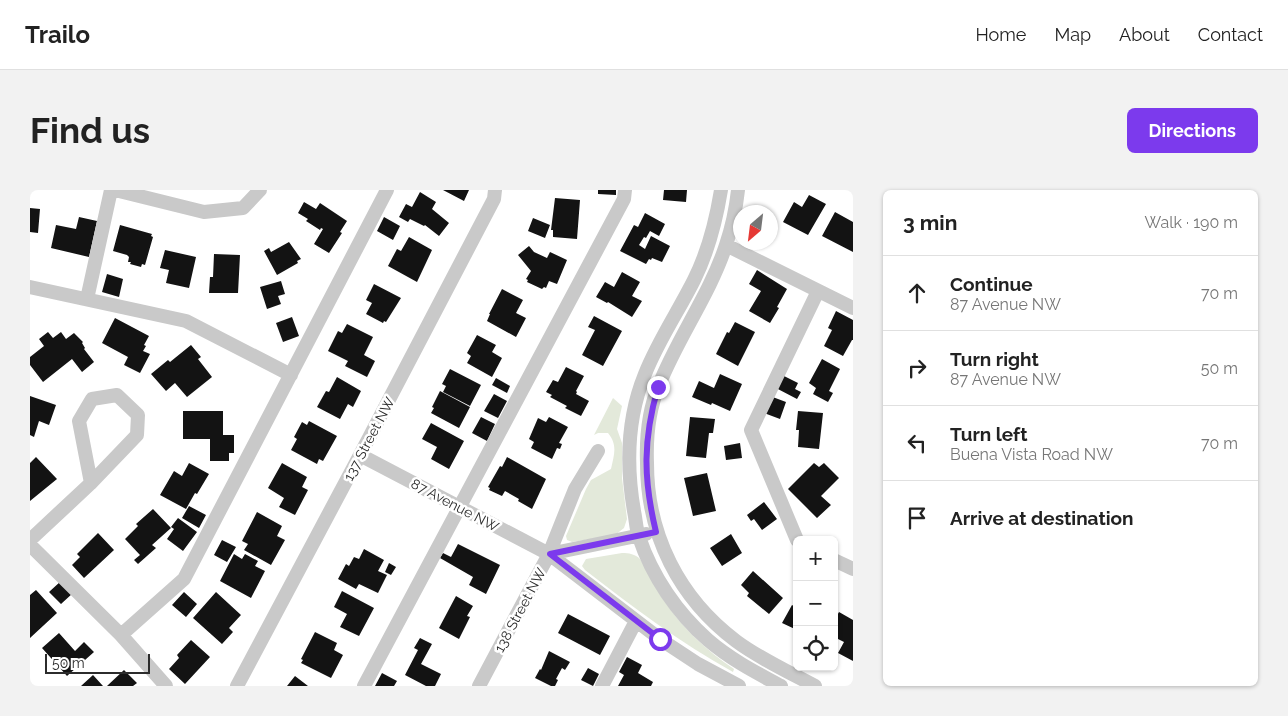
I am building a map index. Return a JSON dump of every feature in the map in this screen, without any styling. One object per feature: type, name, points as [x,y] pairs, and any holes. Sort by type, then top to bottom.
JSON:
[{"type":"street","points":[[87,299],[111,190]]},
{"type":"street","points":[[115,190],[204,212],[243,208],[260,190]]},
{"type":"street","points":[[121,635],[184,579],[388,190]]},
{"type":"street","name":"137 Street NW","points":[[237,686],[494,199],[495,190]]},
{"type":"street","points":[[364,686],[624,199],[625,190]]},
{"type":"street","points":[[721,190],[714,226],[701,263],[644,376],[634,408],[629,445],[628,474],[639,536],[646,556],[659,580],[679,609],[693,625],[725,654],[781,686]]},
{"type":"street","points":[[738,190],[734,218],[717,269],[671,357],[658,387],[646,440],[647,484],[656,532],[664,551],[681,582],[710,618],[752,652],[815,686]]},
{"type":"street","points":[[726,246],[853,308]]},
{"type":"street","points":[[30,287],[186,320],[291,375]]},
{"type":"street","points":[[795,536],[752,430],[818,291]]},
{"type":"street","points":[[30,540],[91,483],[137,435],[138,415],[117,395],[92,399],[79,421],[91,483]]},
{"type":"street","name":"138 Street NW","points":[[479,686],[550,554],[575,489],[598,452]]},
{"type":"street","name":"87 Avenue NW","points":[[360,455],[550,554],[636,622],[698,664],[739,686]]},
{"type":"street","points":[[550,554],[656,532]]},
{"type":"street","points":[[30,545],[121,635],[166,686]]},
{"type":"street","points":[[838,562],[853,569]]},
{"type":"street","points":[[602,686],[636,622]]},
{"type":"green space","points":[[613,398],[622,406],[617,429],[622,443],[622,478],[627,519],[624,528],[615,535],[572,542],[567,540],[566,536],[586,489],[591,480],[611,469],[614,446],[611,437],[608,433],[594,435]]},
{"type":"green space","points":[[622,553],[632,554],[640,559],[660,594],[686,629],[704,646],[734,669],[733,672],[657,624],[582,566],[586,559]]},
{"type":"building","points":[[443,190],[469,190],[464,201]]},
{"type":"building","points":[[598,190],[616,190],[616,195],[598,194]]},
{"type":"building","points":[[664,190],[687,190],[686,202],[663,200]]},
{"type":"building","points":[[420,192],[436,202],[432,209],[449,223],[439,236],[425,225],[410,219],[408,222],[399,217],[406,204],[412,207]]},
{"type":"building","points":[[809,195],[826,204],[808,235],[783,222],[794,202],[802,207]]},
{"type":"building","points":[[555,198],[580,200],[577,239],[553,237],[553,230],[551,230]]},
{"type":"building","points":[[304,202],[316,209],[320,203],[347,221],[340,232],[342,233],[329,253],[314,244],[323,229],[321,228],[320,230],[298,213]]},
{"type":"building","points":[[30,208],[40,209],[38,233],[30,232]]},
{"type":"building","points":[[835,212],[853,222],[853,252],[822,236]]},
{"type":"building","points":[[645,213],[665,224],[659,236],[650,231],[639,245],[645,249],[651,236],[670,246],[662,262],[652,258],[646,264],[620,251],[634,225],[638,227]]},
{"type":"building","points":[[79,217],[97,221],[89,257],[51,248],[56,225],[76,229]]},
{"type":"building","points":[[384,217],[400,226],[393,240],[377,231]]},
{"type":"building","points":[[533,218],[550,225],[545,238],[528,231]]},
{"type":"building","points":[[120,225],[152,234],[151,236],[153,237],[145,265],[142,264],[141,267],[130,264],[131,262],[128,262],[129,257],[127,255],[113,251]]},
{"type":"building","points":[[409,237],[432,250],[417,282],[388,266],[397,249],[401,251]]},
{"type":"building","points":[[289,242],[301,259],[297,261],[298,263],[277,275],[264,251],[269,248],[271,252]]},
{"type":"building","points":[[529,246],[534,252],[547,258],[550,252],[567,260],[557,284],[549,281],[546,288],[542,289],[527,282],[528,280],[526,279],[531,271],[518,255]]},
{"type":"building","points":[[165,250],[196,257],[189,288],[166,283],[169,270],[160,268]]},
{"type":"building","points":[[214,254],[240,255],[238,293],[209,293],[210,277],[213,277]]},
{"type":"building","points":[[757,270],[787,289],[770,323],[749,311],[761,291],[749,284]]},
{"type":"building","points":[[622,272],[640,282],[632,296],[642,301],[632,317],[596,297],[605,282],[614,287]]},
{"type":"building","points":[[107,274],[123,279],[119,297],[102,292]]},
{"type":"building","points":[[281,281],[285,294],[278,296],[281,304],[267,309],[260,287]]},
{"type":"building","points":[[374,284],[401,298],[386,322],[384,321],[383,323],[366,314],[372,303],[366,300]]},
{"type":"building","points":[[502,289],[523,300],[516,313],[526,318],[516,337],[487,321]]},
{"type":"building","points":[[836,311],[853,320],[853,340],[843,356],[824,346],[832,330],[828,328]]},
{"type":"building","points":[[594,316],[622,331],[603,366],[582,355],[595,330],[588,327]]},
{"type":"building","points":[[292,317],[299,336],[283,342],[276,323]]},
{"type":"building","points":[[115,318],[149,336],[143,351],[150,354],[140,373],[124,365],[128,357],[102,343]]},
{"type":"building","points":[[735,322],[755,332],[738,366],[716,354],[727,332],[729,333]]},
{"type":"building","points":[[347,324],[373,337],[364,355],[375,361],[367,377],[345,366],[348,361],[328,351],[338,331],[342,333]]},
{"type":"building","points":[[48,332],[53,338],[61,332],[66,339],[74,333],[83,342],[84,349],[94,362],[82,372],[72,359],[43,382],[30,365],[30,357],[44,346],[39,339]]},
{"type":"building","points":[[477,335],[496,345],[492,352],[502,358],[492,377],[467,363],[471,356],[467,353]]},
{"type":"building","points":[[191,345],[201,357],[198,359],[212,377],[187,397],[175,383],[166,391],[151,374]]},
{"type":"building","points":[[822,359],[840,369],[829,391],[833,393],[828,402],[813,394],[816,388],[809,383]]},
{"type":"building","points":[[566,367],[584,376],[576,394],[589,401],[581,416],[565,408],[567,406],[550,397],[552,395],[546,392],[553,380],[558,382]]},
{"type":"building","points":[[450,369],[481,385],[470,406],[443,392],[446,386],[442,384]]},
{"type":"building","points":[[720,374],[742,384],[730,411],[692,397],[699,381],[714,388]]},
{"type":"building","points":[[780,374],[798,383],[795,389],[801,392],[797,399],[774,387]]},
{"type":"building","points":[[337,377],[361,391],[353,407],[348,404],[340,419],[317,407],[326,391],[329,392]]},
{"type":"building","points":[[496,378],[510,386],[507,393],[492,385]]},
{"type":"building","points":[[440,391],[470,407],[459,428],[431,413]]},
{"type":"building","points":[[494,394],[507,401],[498,418],[484,411]]},
{"type":"building","points":[[30,396],[56,405],[49,425],[39,421],[34,437],[30,435]]},
{"type":"building","points":[[770,396],[786,402],[780,419],[764,413]]},
{"type":"building","points":[[183,411],[223,411],[223,435],[234,435],[234,453],[229,453],[229,461],[210,461],[210,439],[183,439]]},
{"type":"building","points":[[798,411],[823,413],[819,449],[798,447],[799,430],[796,430]]},
{"type":"building","points":[[481,417],[495,424],[487,441],[472,433]]},
{"type":"building","points":[[549,417],[568,427],[559,443],[562,444],[560,449],[557,448],[552,459],[531,448],[534,442],[529,439],[538,418],[546,422]]},
{"type":"building","points":[[690,417],[715,419],[713,433],[709,433],[706,458],[686,456]]},
{"type":"building","points":[[309,421],[337,436],[323,461],[319,459],[317,464],[291,450],[297,439],[294,437],[302,422],[307,425]]},
{"type":"building","points":[[431,423],[464,441],[449,469],[431,459],[437,447],[422,439]]},
{"type":"building","points":[[740,443],[742,458],[726,460],[724,446]]},
{"type":"building","points":[[36,457],[57,479],[30,501],[30,463]]},
{"type":"building","points":[[507,457],[546,479],[532,509],[505,491],[502,496],[489,490],[490,488],[488,487]]},
{"type":"building","points":[[189,463],[209,474],[186,509],[160,495],[174,471],[182,476]]},
{"type":"building","points":[[282,463],[307,477],[302,487],[308,490],[295,515],[279,507],[284,498],[268,488]]},
{"type":"building","points":[[814,463],[819,467],[824,463],[839,478],[821,496],[831,505],[817,518],[788,489]]},
{"type":"building","points":[[707,473],[716,511],[693,516],[684,478]]},
{"type":"building","points":[[764,502],[777,519],[762,530],[754,519],[751,521],[747,515]]},
{"type":"building","points":[[189,506],[206,515],[199,528],[182,518]]},
{"type":"building","points":[[153,509],[171,528],[152,545],[156,548],[138,564],[134,560],[140,555],[125,539],[138,526],[136,524]]},
{"type":"building","points":[[257,512],[282,526],[277,536],[285,540],[271,565],[244,550],[248,544],[242,541]]},
{"type":"building","points":[[178,518],[197,532],[183,551],[167,539],[174,529],[171,527]]},
{"type":"building","points":[[98,533],[114,550],[84,578],[72,565],[80,557],[77,554]]},
{"type":"building","points":[[731,534],[742,553],[722,566],[710,548]]},
{"type":"building","points":[[222,540],[236,547],[227,562],[214,555]]},
{"type":"building","points":[[458,544],[500,565],[486,594],[469,585],[473,577],[440,558],[443,553],[451,557]]},
{"type":"building","points":[[364,549],[384,560],[378,571],[387,575],[378,593],[359,584],[356,589],[338,579],[346,564],[349,566],[354,557],[359,559]]},
{"type":"building","points":[[234,554],[242,559],[245,554],[258,561],[255,566],[265,571],[251,598],[220,581]]},
{"type":"building","points":[[389,563],[396,567],[391,575],[385,572]]},
{"type":"building","points":[[753,571],[783,598],[769,614],[747,596],[749,593],[741,585]]},
{"type":"building","points":[[61,581],[73,593],[61,604],[49,592]]},
{"type":"building","points":[[36,590],[57,613],[30,638],[30,595]]},
{"type":"building","points":[[342,591],[374,608],[359,636],[340,627],[347,614],[334,607]]},
{"type":"building","points":[[184,592],[197,604],[186,617],[172,605]]},
{"type":"building","points":[[216,592],[241,615],[229,628],[233,632],[222,644],[193,618]]},
{"type":"building","points":[[456,596],[473,606],[467,616],[470,617],[459,639],[439,628]]},
{"type":"building","points":[[792,605],[793,628],[782,623]]},
{"type":"building","points":[[839,612],[853,620],[853,661],[838,653],[844,642],[838,639]]},
{"type":"building","points":[[568,614],[610,636],[600,655],[558,633]]},
{"type":"building","points":[[315,632],[337,643],[334,650],[343,655],[331,678],[301,663],[303,660],[301,659]]},
{"type":"building","points":[[59,633],[75,651],[84,642],[94,652],[67,676],[42,648]]},
{"type":"building","points":[[420,638],[432,644],[421,664],[441,674],[435,686],[426,686],[405,675],[418,650],[414,648]]},
{"type":"building","points":[[191,640],[210,657],[185,684],[169,669],[179,658],[177,655]]},
{"type":"building","points":[[549,651],[570,662],[565,670],[562,668],[556,679],[558,680],[555,686],[535,678],[541,670]]},
{"type":"building","points":[[627,657],[642,665],[638,673],[653,682],[651,686],[618,686],[624,675],[619,672]]},
{"type":"building","points":[[588,668],[599,674],[593,686],[581,680]]},
{"type":"building","points":[[124,670],[137,683],[133,686],[107,686]]},
{"type":"building","points":[[382,673],[397,681],[394,686],[375,686]]},
{"type":"building","points":[[93,675],[103,686],[81,686]]},
{"type":"building","points":[[295,676],[308,686],[287,686]]},
{"type":"route","points":[[658,387],[646,440],[647,484],[656,532],[550,554],[660,639]]}]
